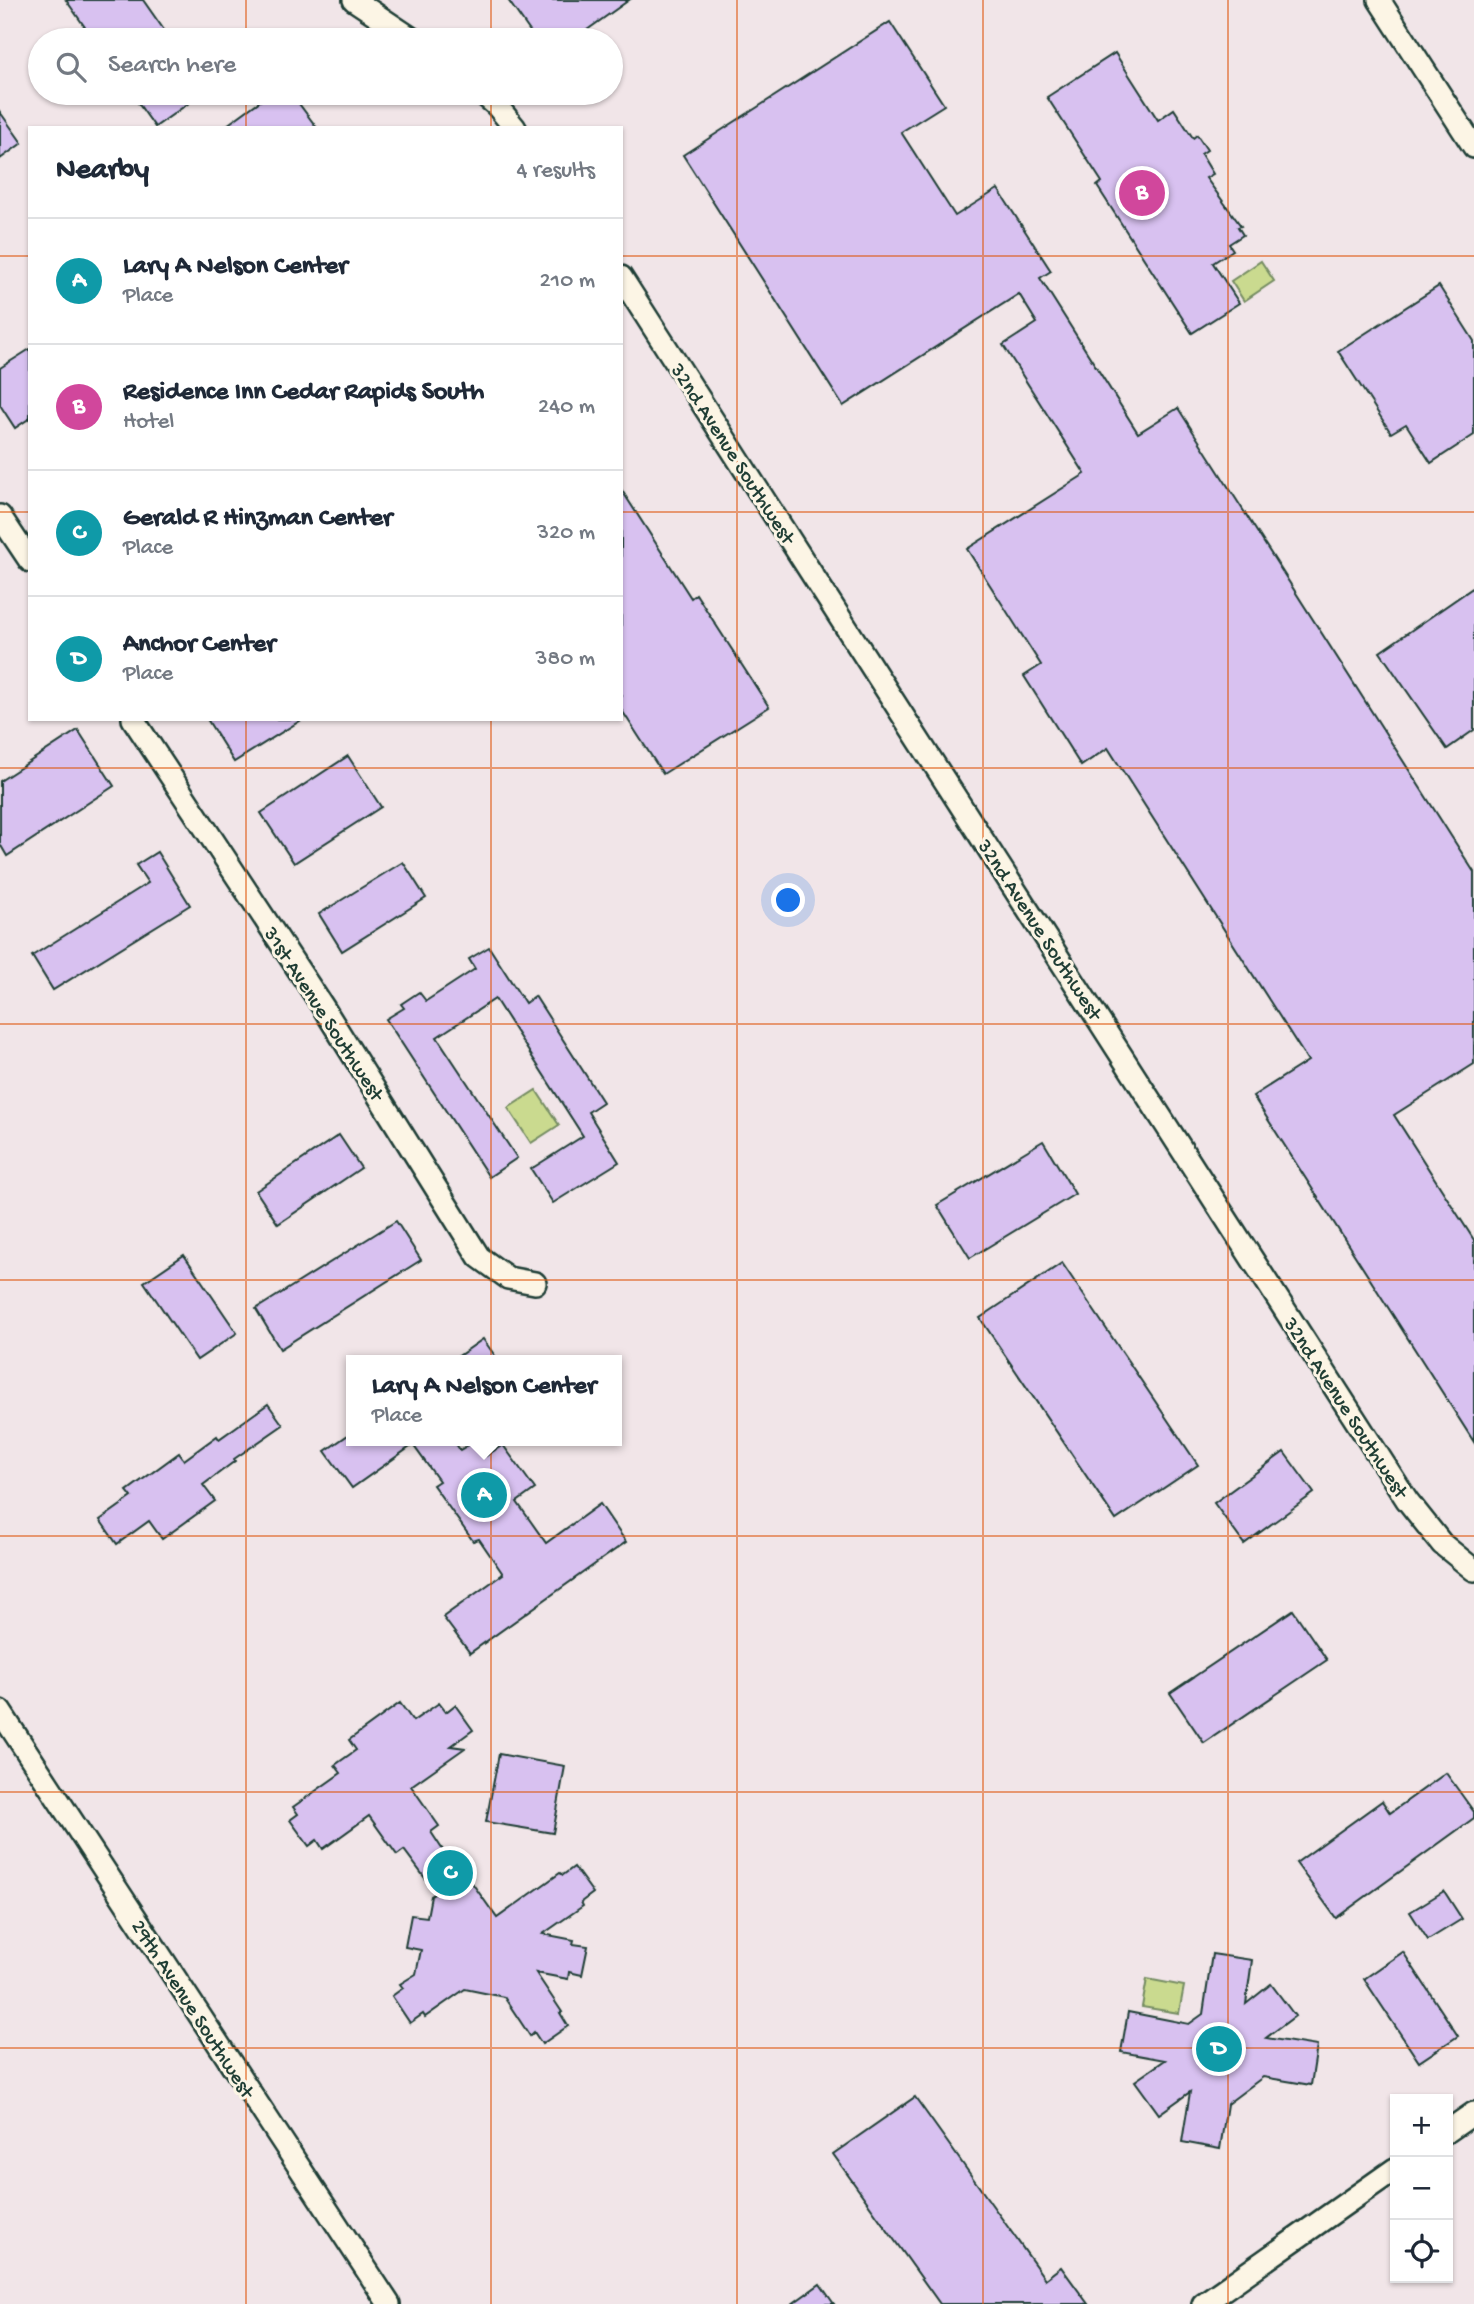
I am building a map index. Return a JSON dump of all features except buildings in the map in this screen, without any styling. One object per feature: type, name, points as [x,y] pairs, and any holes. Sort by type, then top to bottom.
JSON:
[{"type":"street","points":[[354,0],[396,28]]},
{"type":"street","points":[[1379,0],[1471,136]]},
{"type":"street","points":[[496,105],[513,126]]},
{"type":"street","name":"32nd Avenue Southwest","points":[[623,280],[1407,1500],[1442,1544],[1474,1570]]},
{"type":"street","points":[[0,516],[28,558]]},
{"type":"street","name":"31st Avenue Southwest","points":[[134,721],[323,1007],[479,1257],[508,1278],[535,1283]]},
{"type":"street","name":"29th Avenue Southwest","points":[[0,1711],[389,2304]]},
{"type":"street","points":[[1453,2128],[1474,2113]]},
{"type":"street","points":[[1203,2304],[1390,2173]]},
{"type":"green space","points":[[1261,261],[1274,281],[1244,301],[1231,281]]},
{"type":"green space","points":[[536,1090],[559,1125],[531,1143],[508,1108]]},
{"type":"green space","points":[[1147,1979],[1184,1986],[1179,2013],[1142,2007]]},
{"type":"place","name":"Residence Inn Cedar Rapids South","points":[[1142,193]]},
{"type":"place","name":"Lary A Nelson Center","points":[[484,1495]]},
{"type":"place","name":"Gerald R Hinzman Center","points":[[450,1873]]},
{"type":"place","name":"Anchor Center","points":[[1219,2049]]}]
